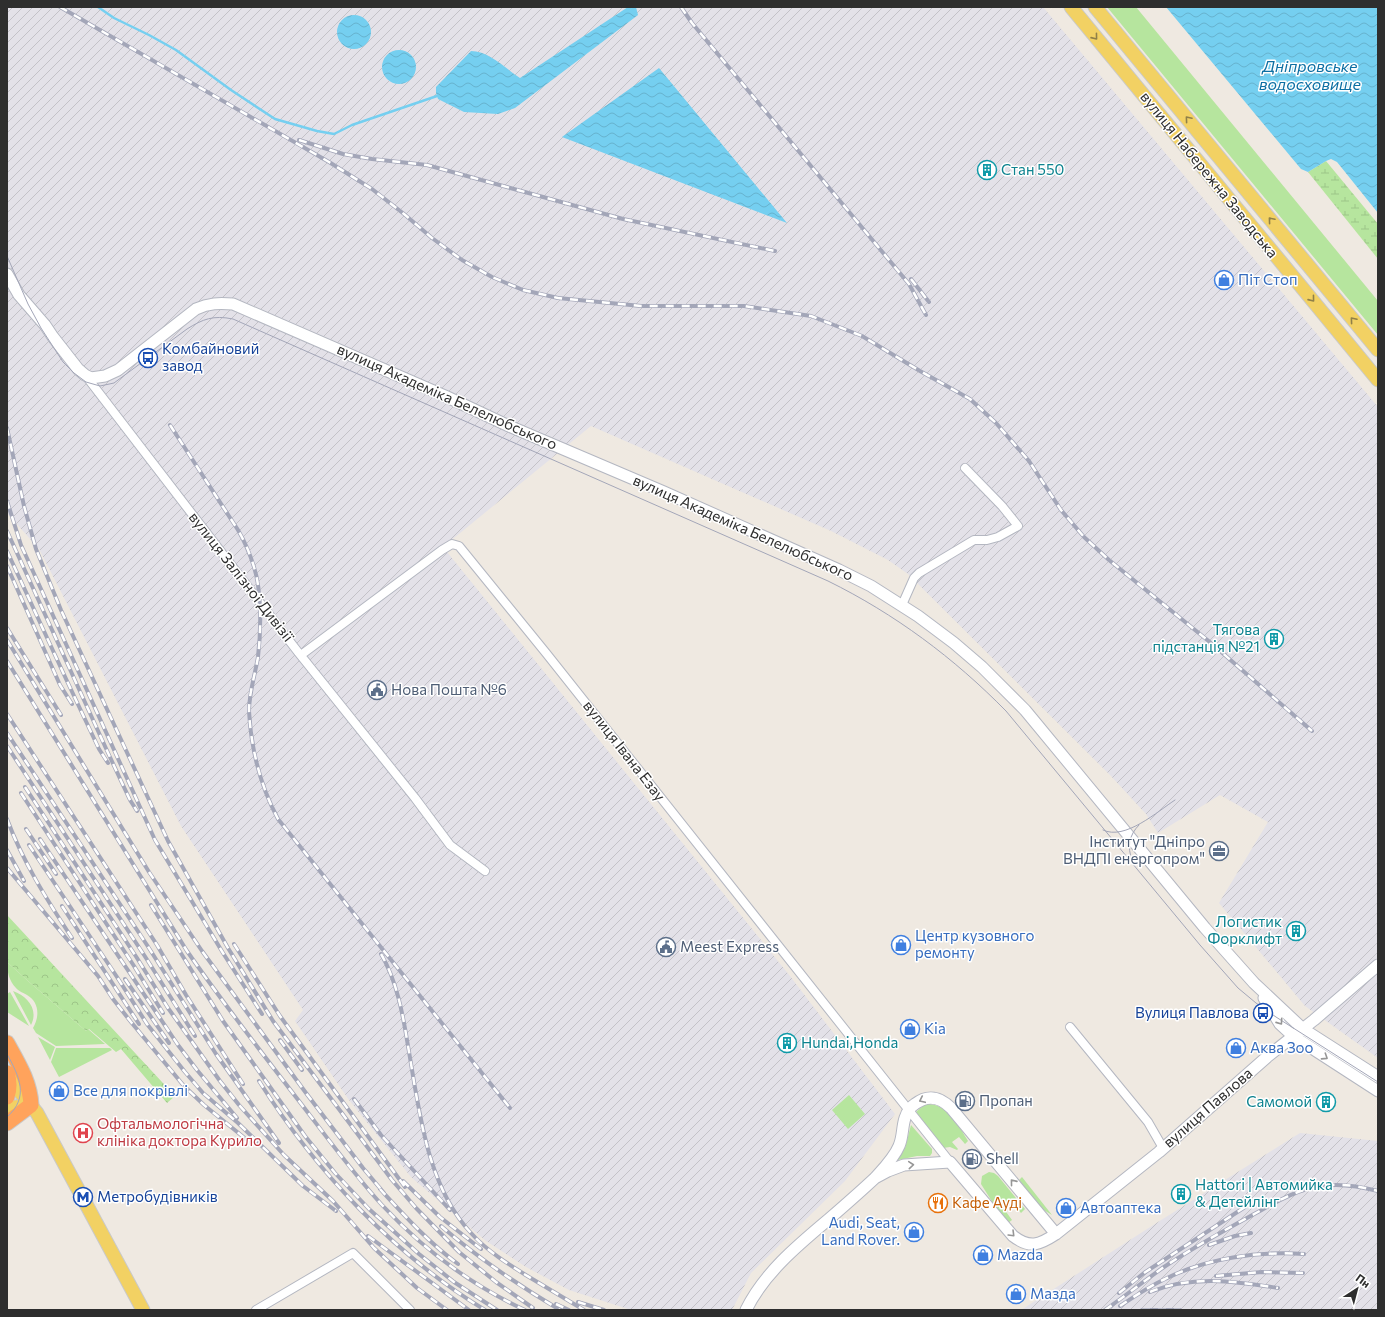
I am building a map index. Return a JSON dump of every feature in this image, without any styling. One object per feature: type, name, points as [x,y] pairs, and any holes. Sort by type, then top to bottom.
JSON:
[{"type":"highway","points":[[7,1042],[26,1079],[30,1094],[30,1105],[7,1123]]},
{"type":"highway","points":[[7,1073],[10,1081],[10,1089],[7,1097]]},
{"type":"main road","name":"вулиця Набережна Заводська","points":[[1071,7],[1378,380]]},
{"type":"main road","name":"вулиця Набережна Заводська","points":[[1095,7],[1378,350]]},
{"type":"main road","points":[[7,1073],[37,1113],[143,1310]]},
{"type":"main road","points":[[7,1108],[30,1105]]},
{"type":"street","name":"вулиця Залізної Дивізії","points":[[7,274],[19,295],[45,325],[71,362],[85,375],[450,845],[485,871]]},
{"type":"street","name":"вулиця Академіка Белелюбського","points":[[85,375],[92,378],[98,378],[118,370],[196,309],[208,304],[233,304],[445,396],[509,426],[664,492],[839,570],[871,586],[954,643],[1008,692],[1025,710],[1205,928],[1254,983],[1303,1029],[1378,1077]]},
{"type":"street","points":[[902,606],[914,578],[919,573],[974,540],[987,540],[998,537],[1018,526],[1002,506],[965,468]]},
{"type":"street","name":"вулиця Івана Езау","points":[[301,655],[442,550],[452,544],[459,546],[551,659],[908,1110],[1013,1236],[1026,1244],[1034,1245],[1042,1243],[1056,1234]]},
{"type":"street","name":"вулиця Павлова","points":[[1056,1234],[1163,1148],[1378,965]]},
{"type":"street","name":"вулиця Академіка Белелюбського","points":[[1254,983],[1280,1024],[1293,1036],[1378,1091]]},
{"type":"street","points":[[1070,1026],[1148,1122],[1163,1148]]},
{"type":"street","points":[[746,1310],[757,1292],[778,1265],[875,1178],[890,1160],[900,1144],[908,1110],[918,1101],[928,1097],[934,1097],[945,1101],[1056,1234]]},
{"type":"street","points":[[875,1178],[888,1171],[904,1166],[950,1162]]},
{"type":"street","points":[[256,1310],[353,1253],[410,1310]]},
{"type":"shaded area","points":[[7,7],[1043,7],[1378,407],[1378,1058],[1305,1006],[1219,903],[1268,822],[1220,795],[1158,833],[1146,814],[1110,775],[908,574],[888,560],[831,531],[591,426],[443,547],[790,976],[895,1114],[845,1181],[751,1273],[732,1310],[631,1310],[569,1290],[526,1267],[486,1241],[411,1177],[349,1100],[295,1021],[303,1010],[181,826],[39,549],[7,513]]},
{"type":"shaded area","points":[[1300,1133],[1378,1141],[1378,1310],[1021,1310],[1158,1222]]},
{"type":"green space","points":[[1107,7],[1136,7],[1378,301],[1378,335]]},
{"type":"green space","points":[[1326,161],[1378,224],[1378,259],[1308,172]]},
{"type":"green space","points":[[7,915],[175,1096],[167,1103],[121,1049],[116,1052],[89,1029],[86,1031],[7,962]]},
{"type":"green space","points":[[7,962],[86,1031],[88,1029],[105,1044],[56,1046],[36,1033],[33,1028],[37,1019],[36,1005],[31,998],[18,990],[14,985],[9,976]]},
{"type":"green space","points":[[13,991],[23,996],[33,1009],[34,1014],[31,1025]]},
{"type":"green space","points":[[10,992],[29,1026],[7,1012],[7,994]]},
{"type":"green space","points":[[38,1037],[55,1047],[50,1060]]},
{"type":"green space","points":[[56,1048],[110,1048],[112,1050],[59,1077],[51,1062]]},
{"type":"green space","points":[[849,1095],[865,1114],[848,1129],[832,1110]]},
{"type":"green space","points":[[924,1105],[936,1105],[947,1112],[965,1135],[968,1141],[965,1144],[959,1137],[952,1142],[958,1149],[957,1150],[950,1147],[943,1148],[916,1112]]},
{"type":"green space","points":[[911,1125],[932,1149],[932,1153],[930,1156],[917,1156],[898,1160],[905,1148]]},
{"type":"green space","points":[[989,1172],[998,1176],[1025,1209],[1021,1213],[1012,1202],[1004,1209],[1012,1220],[1008,1223],[996,1208],[981,1184],[982,1176]]},
{"type":"green space","points":[[1022,1177],[1052,1215],[1042,1209],[1019,1180]]},
{"type":"water","points":[[628,7],[636,7],[638,15],[515,108],[498,114],[464,112],[438,99],[436,87],[471,51],[491,57],[520,78]]},
{"type":"water","name":"Дніпровське водосховище","points":[[1166,7],[1378,7],[1378,213],[1337,162],[1331,159],[1308,172],[1301,169]]},
{"type":"water","points":[[357,15],[364,17],[369,22],[371,32],[369,42],[364,47],[351,49],[344,47],[339,42],[337,29],[339,22],[344,17]]},
{"type":"water","points":[[402,50],[409,52],[414,57],[416,67],[414,77],[409,82],[396,84],[389,82],[384,77],[382,64],[384,57],[389,52]]},
{"type":"water","points":[[659,68],[787,223],[562,137]]},
{"type":"waterway","points":[[98,7],[114,18],[176,50],[231,90],[275,119],[317,131],[334,134],[352,125],[437,96]]},
{"type":"tram line","points":[[7,256],[28,304],[41,328],[63,362],[86,382],[100,386],[114,383],[187,329],[203,320],[220,317],[233,319],[828,581],[877,608],[923,638],[966,673],[1006,711],[1200,945],[1238,988],[1276,1017],[1378,1082]]},
{"type":"tram line","points":[[1103,830],[1121,832],[1131,828],[1151,817],[1175,800]]},
{"type":"tram line","points":[[1132,860],[1129,846],[1131,837],[1139,825]]},
{"type":"tram line","points":[[7,1054],[15,1070],[20,1086],[18,1102],[7,1117]]},
{"type":"railway","points":[[60,7],[329,162],[372,189],[432,238],[462,260],[492,277],[523,290],[558,298],[641,306],[744,306],[811,316],[862,336],[970,399],[996,423],[1029,461],[1061,510],[1084,537],[1109,560],[1211,643],[1312,731]]},
{"type":"railway","points":[[681,7],[692,23],[909,284],[926,315]]},
{"type":"railway","points":[[299,140],[343,154],[427,165],[623,219],[775,251]]},
{"type":"railway","points":[[911,279],[929,302]]},
{"type":"railway","points":[[170,425],[238,530],[247,548],[257,577],[260,600],[260,636],[249,711],[252,739],[258,767],[272,807],[278,819],[510,1108]]},
{"type":"railway","points":[[7,428],[24,506],[36,549],[61,610],[168,841],[228,948],[273,1021],[392,1180],[416,1208],[459,1252],[496,1282],[533,1308]]},
{"type":"railway","points":[[7,501],[21,545],[155,840],[223,953],[262,1014]]},
{"type":"railway","points":[[7,531],[109,755],[130,800],[137,811]]},
{"type":"railway","points":[[7,551],[99,749],[108,763]]},
{"type":"railway","points":[[7,566],[60,685],[72,704]]},
{"type":"railway","points":[[7,628],[61,715]]},
{"type":"railway","points":[[7,640],[149,872],[202,951],[306,1093],[384,1193]]},
{"type":"railway","points":[[7,661],[187,951],[242,1027],[350,1167],[397,1221],[431,1251],[486,1289],[525,1310]]},
{"type":"railway","points":[[7,714],[157,945],[186,995],[243,1084]]},
{"type":"railway","points":[[7,733],[147,945],[216,1054],[279,1143]]},
{"type":"railway","points":[[7,746],[146,958],[195,1036]]},
{"type":"railway","points":[[25,787],[168,1008],[239,1105],[284,1155],[333,1201],[374,1248],[417,1288],[447,1310]]},
{"type":"railway","points":[[21,793],[163,1013]]},
{"type":"railway","points":[[7,819],[28,866],[72,938]]},
{"type":"railway","points":[[26,829],[56,874]]},
{"type":"railway","points":[[40,839],[178,1045],[237,1118]]},
{"type":"railway","points":[[29,845],[147,1024],[185,1072],[203,1093],[238,1123],[303,1186],[336,1211]]},
{"type":"railway","points":[[7,850],[24,881]]},
{"type":"railway","points":[[7,868],[98,976],[113,999],[184,1086],[204,1105],[252,1144]]},
{"type":"railway","points":[[151,905],[223,1021],[305,1136],[335,1173],[369,1209],[419,1254],[454,1282],[497,1310]]},
{"type":"railway","points":[[62,906],[139,1024]]},
{"type":"railway","points":[[234,944],[280,1016],[405,1187]]},
{"type":"railway","points":[[381,954],[387,964],[399,998],[421,1120],[434,1169],[444,1192],[456,1214],[477,1240],[498,1257],[529,1277]]},
{"type":"railway","points":[[125,979],[169,1043]]},
{"type":"railway","points":[[280,1040],[302,1070]]},
{"type":"railway","points":[[259,1081],[305,1147],[359,1208],[388,1237],[419,1264],[451,1288],[485,1310]]},
{"type":"railway","points":[[354,1099],[381,1135],[450,1210]]},
{"type":"railway","points":[[403,1181],[440,1217],[481,1249]]},
{"type":"railway","points":[[1105,1310],[1164,1267],[1287,1196],[1304,1190],[1328,1185],[1350,1186],[1378,1191]]},
{"type":"railway","points":[[380,1189],[427,1238],[458,1264]]},
{"type":"railway","points":[[1119,1293],[1144,1273],[1245,1207]]},
{"type":"railway","points":[[441,1226],[499,1271],[560,1310]]},
{"type":"railway","points":[[1209,1245],[1235,1236],[1251,1233]]},
{"type":"railway","points":[[368,1236],[469,1310]]},
{"type":"railway","points":[[1120,1306],[1142,1291],[1159,1282],[1181,1272],[1215,1261],[1251,1255],[1287,1253],[1304,1254]]},
{"type":"railway","points":[[1216,1276],[1262,1272],[1303,1273]]},
{"type":"railway","points":[[524,1274],[584,1310]]},
{"type":"railway","points":[[1150,1292],[1182,1283],[1197,1281],[1245,1283],[1278,1288]]},
{"type":"railway","points":[[578,1302],[604,1310]]},
{"type":"railway","points":[[556,1304],[569,1310]]},
{"type":"railway","points":[[1142,1310],[1180,1310]]},
{"type":"place","name":"Стан 550","points":[[987,170]]},
{"type":"place","name":"Піт Стоп","points":[[1224,280]]},
{"type":"place","name":"Комбайновий завод","points":[[148,358]]},
{"type":"place","name":"Тягова пiдстанцiя №21","points":[[1274,639]]},
{"type":"place","name":"Нова Пошта №6","points":[[377,690]]},
{"type":"place","name":"Інститут \"Дніпро ВНДПІ енергопром\"","points":[[1219,851]]},
{"type":"place","name":"Логистик Форклифт","points":[[1296,931]]},
{"type":"place","name":"Центр кузовного ремонту","points":[[901,945]]},
{"type":"place","name":"Meest Express","points":[[666,947]]},
{"type":"place","name":"Вулиця Павлова","points":[[1263,1013]]},
{"type":"place","name":"Kia","points":[[910,1029]]},
{"type":"place","name":"Hundai,Honda","points":[[787,1043]]},
{"type":"place","name":"Аква Зоо","points":[[1236,1048]]},
{"type":"place","name":"Все для покрівлі","points":[[59,1091]]},
{"type":"place","name":"Пропан","points":[[965,1101]]},
{"type":"place","name":"Самомой","points":[[1326,1102]]},
{"type":"place","name":"Офтальмологічна клініка доктора Курило","points":[[83,1133]]},
{"type":"place","name":"Shell","points":[[972,1159]]},
{"type":"place","name":"Hattori | Автомийка & Детейлінг","points":[[1181,1194]]},
{"type":"place","name":"Метробудівників","points":[[83,1197]]},
{"type":"place","name":"Кафе Ауді","points":[[938,1203]]},
{"type":"place","name":"Автоаптека","points":[[1066,1208]]},
{"type":"place","name":"Audi, Seat, Land Rover.","points":[[914,1232]]},
{"type":"place","name":"Mazda","points":[[983,1255]]},
{"type":"place","name":"Мазда","points":[[1016,1294]]}]
